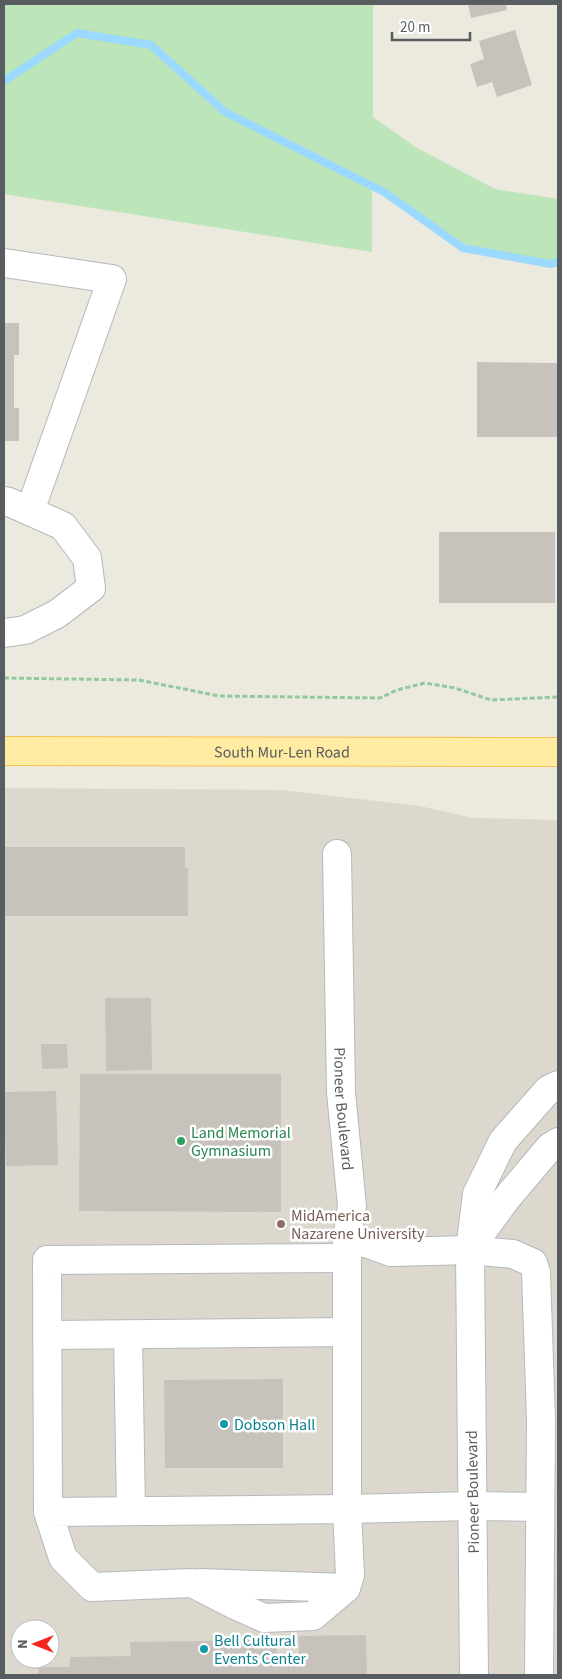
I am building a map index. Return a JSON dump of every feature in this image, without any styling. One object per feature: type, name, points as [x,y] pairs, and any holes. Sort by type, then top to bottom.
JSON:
[{"type":"main road","name":"South Mur-Len Road","points":[[4,751],[558,752]]},
{"type":"street","points":[[4,263],[112,279],[30,511]]},
{"type":"street","points":[[4,501],[63,526],[87,558],[91,588],[57,614],[25,630],[4,633]]},
{"type":"street","name":"Pioneer Boulevard","points":[[48,1512],[64,1558],[92,1587],[192,1583],[264,1618],[313,1616],[346,1588],[350,1575],[347,1509],[347,1248],[352,1206],[340,1092],[337,854]]},
{"type":"street","name":"Pioneer Boulevard","points":[[474,1675],[470,1250],[477,1194],[503,1141],[548,1090],[558,1085]]},
{"type":"street","points":[[470,1250],[506,1199],[550,1146],[558,1142]]},
{"type":"street","points":[[539,1675],[548,1628],[540,1507],[549,1421],[547,1277],[533,1264],[513,1254],[470,1250],[391,1252],[372,1244],[347,1248],[47,1260],[48,1512],[472,1506],[540,1507]]},
{"type":"street","points":[[48,1335],[346,1332]]},
{"type":"street","points":[[128,1335],[131,1511]]},
{"type":"path","points":[[4,678],[139,680],[219,696],[380,698],[397,690],[425,683],[455,688],[491,700],[558,697]]},
{"type":"shaded area","name":"MidAmerica Nazarene University","points":[[4,788],[281,790],[420,806],[473,818],[558,820],[558,1675],[4,1675]]},
{"type":"green space","points":[[4,4],[373,4],[373,117],[417,148],[495,189],[558,199],[558,262],[550,264],[463,248],[384,192],[372,186],[372,252],[4,194]]},
{"type":"building","points":[[468,4],[506,4],[507,10],[471,18]]},
{"type":"building","points":[[515,30],[532,85],[497,97],[492,82],[477,87],[470,64],[484,59],[479,41]]},
{"type":"building","points":[[4,323],[19,323],[19,355],[14,355],[14,408],[19,408],[19,441],[4,441]]},
{"type":"building","points":[[477,362],[558,363],[558,437],[477,437]]},
{"type":"building","points":[[439,532],[555,532],[555,603],[439,603]]},
{"type":"building","points":[[4,847],[185,847],[185,868],[188,868],[188,916],[4,916]]},
{"type":"building","points":[[105,998],[151,998],[152,1070],[106,1071]]},
{"type":"building","points":[[41,1044],[67,1044],[68,1068],[42,1069]]},
{"type":"building","name":"Land Memorial Gymnasium","points":[[80,1074],[281,1074],[281,1212],[79,1211]]},
{"type":"building","points":[[56,1091],[58,1165],[6,1166],[4,1092]]},
{"type":"building","name":"Dobson Hall","points":[[283,1379],[283,1468],[165,1468],[164,1380]]},
{"type":"building","name":"Bell Cultural Events Center","points":[[366,1635],[367,1675],[39,1675],[38,1669],[70,1667],[70,1657],[131,1656],[130,1642],[277,1640],[277,1660],[299,1659],[299,1636]]},
{"type":"waterway","points":[[4,81],[77,33],[151,45],[225,112],[384,192],[463,248],[550,264],[558,262]]},
{"type":"place","name":"Land Memorial Gymnasium","points":[[181,1141]]},
{"type":"place","name":"MidAmerica Nazarene University","points":[[281,1224]]},
{"type":"place","name":"Dobson Hall","points":[[224,1424]]},
{"type":"place","name":"Bell Cultural Events Center","points":[[204,1649]]}]
